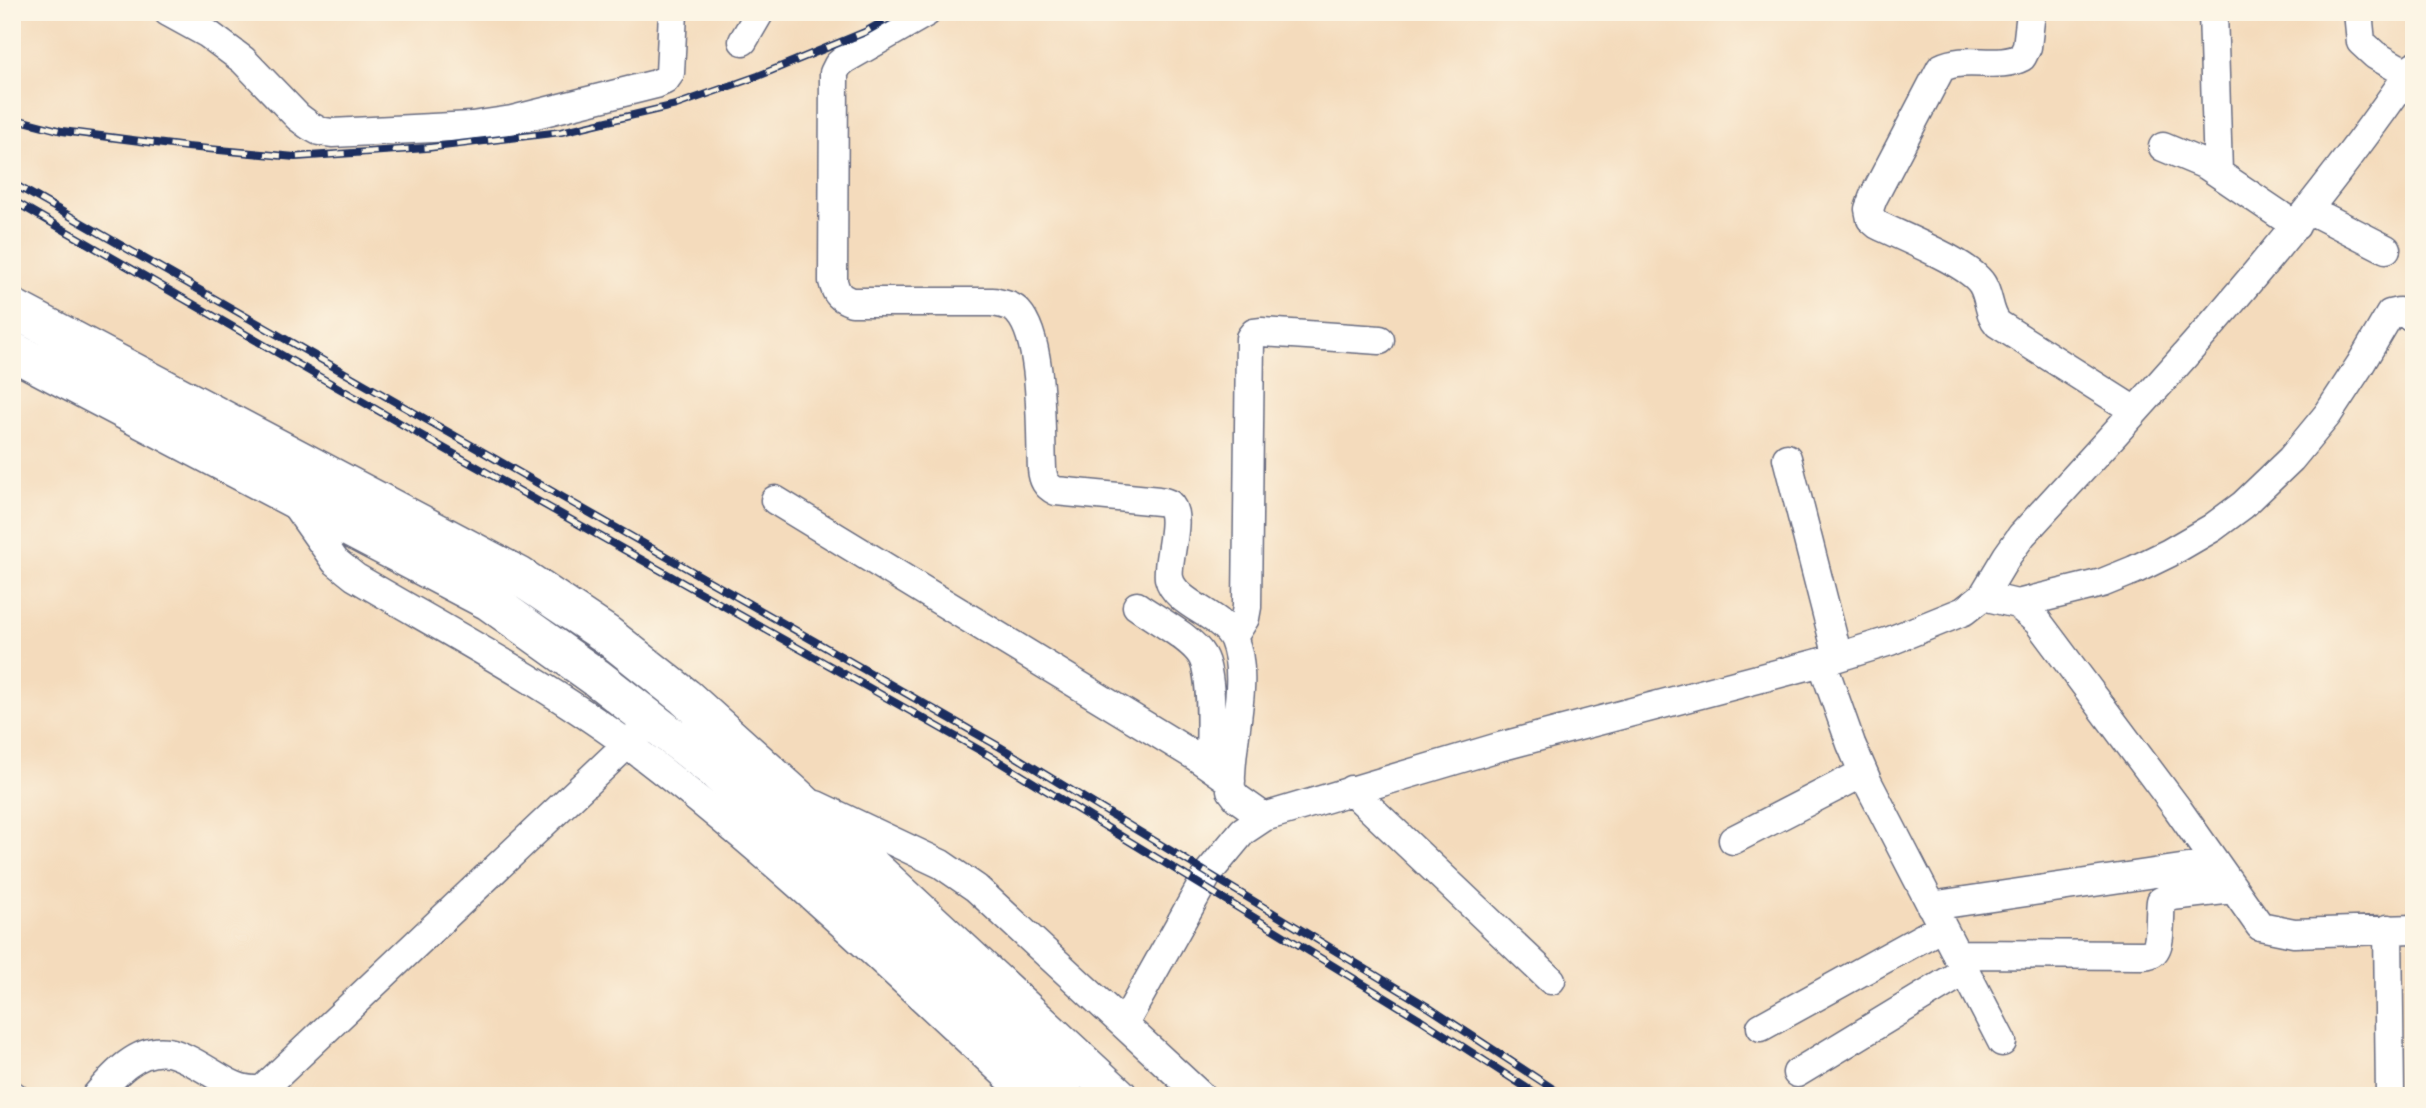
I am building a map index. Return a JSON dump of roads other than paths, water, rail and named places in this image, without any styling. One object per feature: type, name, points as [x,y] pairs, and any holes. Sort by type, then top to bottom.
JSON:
[{"type":"highway","points":[[12,309],[519,576],[616,643],[685,697],[794,795],[1118,1096]]},
{"type":"highway","points":[[12,351],[489,601],[597,678],[639,733],[715,770],[1064,1096]]},
{"type":"street","points":[[168,12],[208,34],[243,60],[298,117],[319,131],[350,134],[472,127],[512,120],[656,84],[666,79],[670,73],[673,12]]},
{"type":"street","points":[[743,41],[760,12]]},
{"type":"street","points":[[927,12],[845,59],[834,73],[835,292],[842,299],[852,302],[993,302],[1008,305],[1017,311],[1031,335],[1036,357],[1043,479],[1049,488],[1056,491],[1169,504],[1175,519],[1168,571],[1170,582],[1175,590],[1225,627],[1233,637],[1239,670],[1220,774]]},
{"type":"street","points":[[2031,12],[2027,47],[2022,57],[2005,62],[1951,63],[1941,68],[1873,198],[1869,209],[1871,219],[1878,225],[1966,268],[1982,284],[1993,318],[1998,324],[2135,411]]},
{"type":"street","points":[[2213,12],[2218,172]]},
{"type":"street","points":[[1124,1024],[1209,872],[1243,831],[1264,817],[1499,747],[1830,659],[1932,625],[1964,611],[1983,597],[2022,535],[2135,411],[2302,217],[2411,70],[2375,55],[2361,42],[2358,12]]},
{"type":"street","points":[[2163,147],[2192,158],[2302,217],[2386,249]]},
{"type":"street","points":[[1983,597],[2017,604],[2102,583],[2169,553],[2212,528],[2270,481],[2309,438],[2344,392],[2390,314],[2399,312],[2414,317]]},
{"type":"street","points":[[1233,637],[1241,627],[1247,607],[1251,338],[1254,333],[1262,332],[1380,340]]},
{"type":"street","points":[[1787,458],[1830,659],[1863,773],[2002,1042]]},
{"type":"street","points":[[775,500],[1220,774],[1237,798],[1264,817]]},
{"type":"street","points":[[2017,604],[2038,622],[2260,926],[2294,933],[2401,929],[2390,1096]]},
{"type":"street","points":[[1137,606],[1191,644],[1202,656],[1208,676],[1220,774]]},
{"type":"street","points":[[96,1096],[112,1076],[125,1066],[159,1052],[180,1056],[247,1090],[263,1089],[639,733],[703,802],[856,936],[1028,1096]]},
{"type":"street","points":[[1733,840],[1863,773]]},
{"type":"street","points":[[1351,790],[1550,979]]},
{"type":"street","points":[[794,795],[941,864],[976,888],[1201,1096]]},
{"type":"street","points":[[1761,1027],[1937,917],[2216,864]]},
{"type":"street","points":[[1797,1073],[1960,962],[2152,953],[2157,949],[2161,901],[2172,896],[2233,889]]},
{"type":"railway","points":[[12,118],[62,131],[295,157],[426,148],[561,132],[676,105],[758,76],[865,32],[900,12]]},
{"type":"railway","points":[[12,183],[1000,747],[1428,1007],[1564,1096]]},
{"type":"railway","points":[[12,200],[431,441],[990,756],[1420,1019],[1539,1096]]}]
